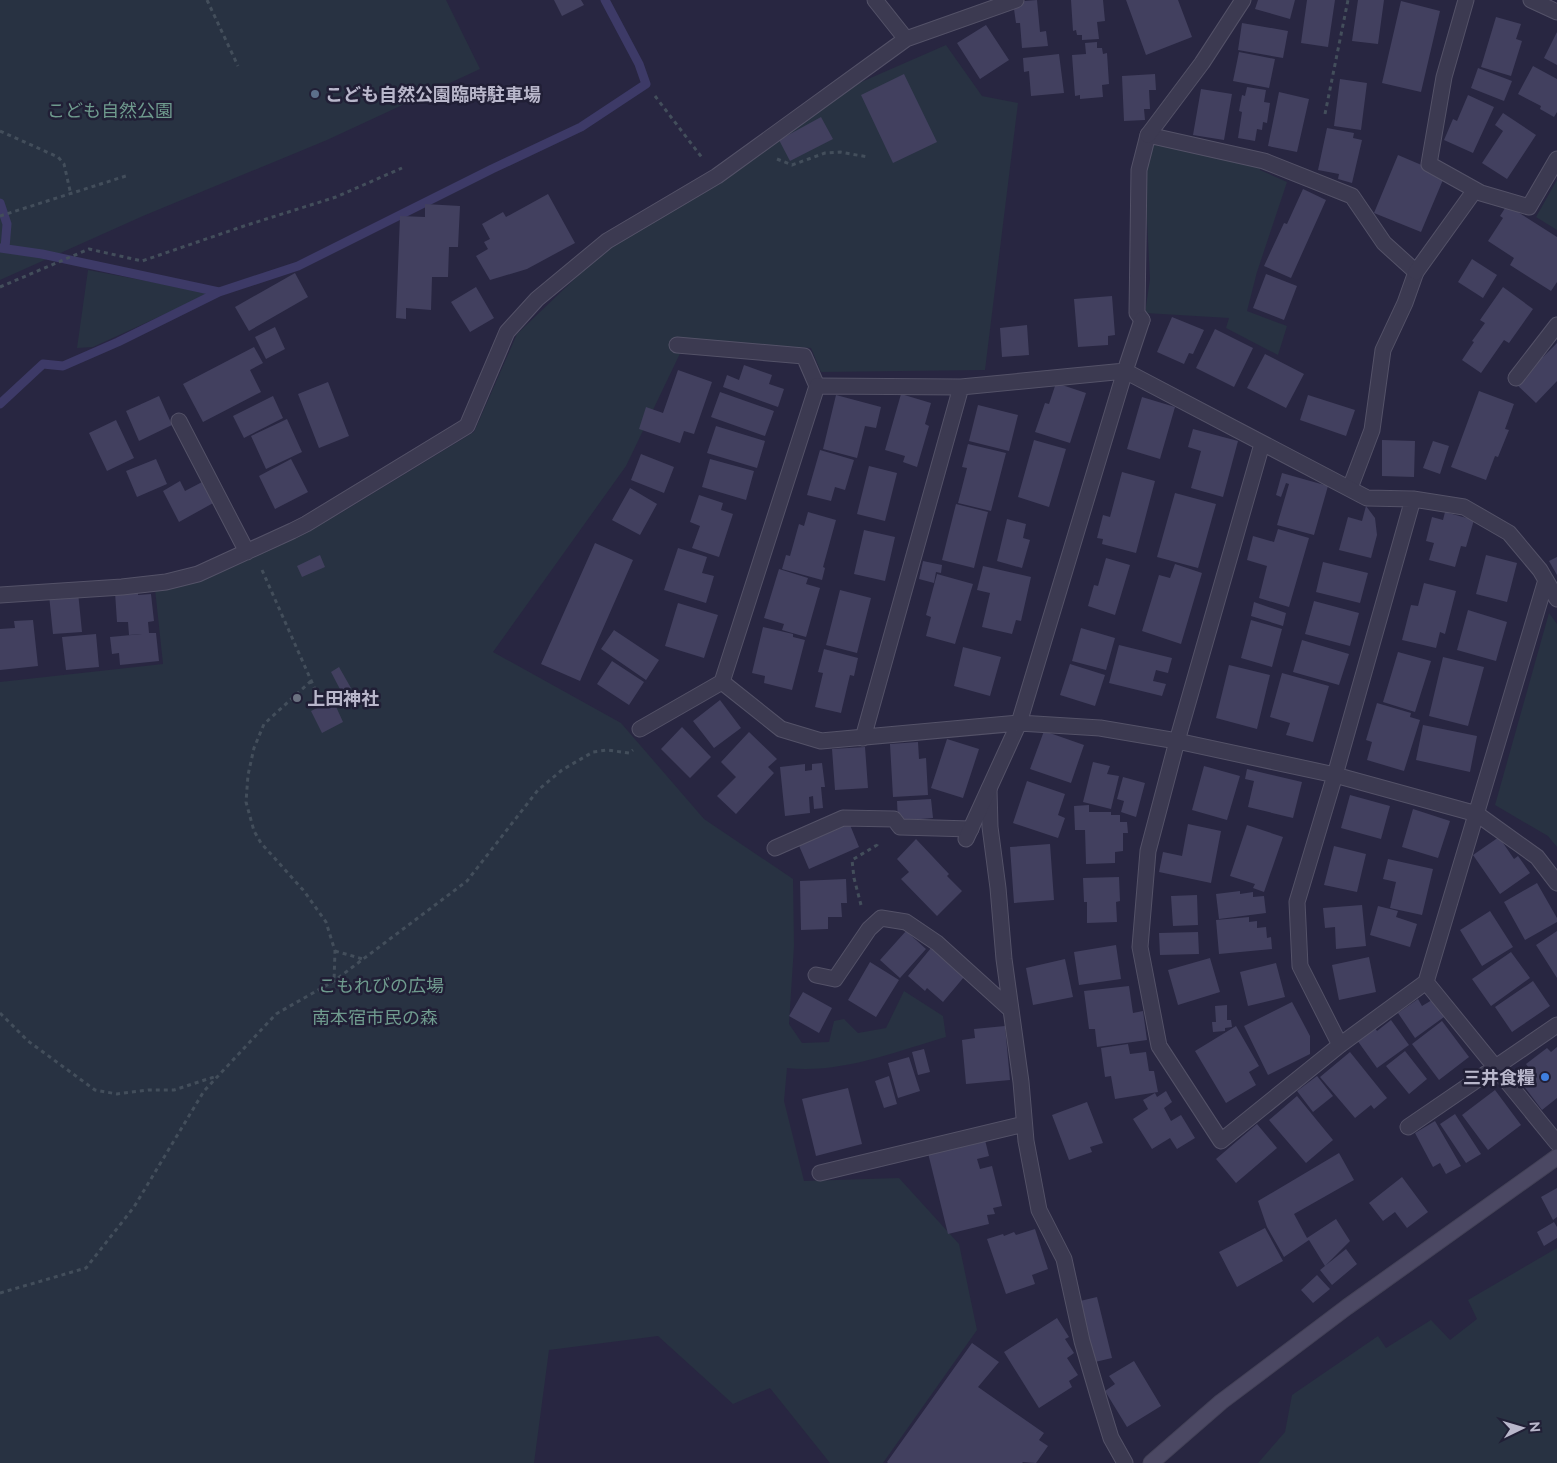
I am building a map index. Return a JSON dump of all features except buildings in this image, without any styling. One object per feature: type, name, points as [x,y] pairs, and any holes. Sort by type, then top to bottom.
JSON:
[{"type":"street","points":[[875,0],[906,39]]},
{"type":"street","points":[[0,595],[122,587],[166,582],[198,574],[292,531],[467,426],[507,332],[537,299],[607,241],[717,176],[906,39],[1016,0]]},
{"type":"street","points":[[776,848],[843,818],[894,819],[900,827],[968,834],[1019,723],[1142,320],[1137,312],[1139,170],[1148,135],[1202,63],[1243,0]]},
{"type":"street","points":[[1466,0],[1444,77],[1429,164],[1481,193],[1529,207],[1557,159]]},
{"type":"street","points":[[1531,0],[1557,12]]},
{"type":"street","points":[[1148,135],[1264,161],[1352,196],[1384,243],[1416,272]]},
{"type":"street","points":[[1350,488],[1372,430],[1383,350],[1405,302],[1416,272],[1475,190]]},
{"type":"street","points":[[1516,378],[1557,325]]},
{"type":"street","points":[[640,729],[722,682],[817,386],[804,356],[677,345]]},
{"type":"street","points":[[817,386],[961,387],[1125,371],[1367,498],[1413,499],[1464,507],[1509,533],[1540,570],[1557,599]]},
{"type":"street","points":[[863,738],[961,387]]},
{"type":"street","points":[[179,421],[247,552]]},
{"type":"street","points":[[1262,444],[1177,741],[1148,851],[1140,947],[1159,1046],[1220,1141],[1340,1044],[1426,982],[1546,580]]},
{"type":"street","points":[[1340,1044],[1300,966],[1297,902],[1413,499]]},
{"type":"street","points":[[722,682],[781,729],[821,741],[1019,723],[1100,728],[1177,741],[1335,775],[1477,814],[1537,857],[1557,883]]},
{"type":"street","points":[[989,789],[990,827],[1026,1141],[1039,1210],[1064,1259],[1082,1341],[1099,1399],[1111,1438],[1125,1463]]},
{"type":"street","points":[[816,974],[836,978],[869,929],[881,918],[906,922],[938,943],[1011,1010]]},
{"type":"street","points":[[1426,982],[1557,1143]]},
{"type":"street","points":[[1408,1127],[1557,1025]]},
{"type":"street","points":[[820,1173],[1024,1124]]},
{"type":"street","points":[[1151,1463],[1221,1402],[1347,1307],[1557,1158]]},
{"type":"path","points":[[207,0],[238,66]]},
{"type":"path","points":[[1325,114],[1348,0]]},
{"type":"path","points":[[655,96],[717,176]]},
{"type":"path","points":[[0,131],[58,157],[64,164],[71,195]]},
{"type":"path","points":[[752,150],[792,165],[825,153],[840,152],[868,158]]},
{"type":"path","points":[[0,287],[90,249],[142,261],[244,226],[336,198],[402,168]]},
{"type":"path","points":[[0,216],[129,176]]},
{"type":"path","points":[[264,573],[322,705]]},
{"type":"path","points":[[311,681],[264,724],[254,748],[248,775],[246,802],[254,831],[261,843],[304,892],[326,922],[335,951],[334,982]]},
{"type":"path","points":[[0,1293],[86,1268],[134,1206],[204,1091],[276,1014],[334,982],[467,881],[538,790],[562,770],[593,752],[607,750],[629,752],[636,749]]},
{"type":"path","points":[[869,929],[854,878],[852,860],[877,846],[881,819]]},
{"type":"path","points":[[335,951],[363,959]]},
{"type":"path","points":[[0,1014],[28,1041],[94,1090],[117,1094],[148,1090],[174,1090],[218,1076]]},
{"type":"green space","name":"こども自然公園","points":[[0,0],[446,0],[480,69],[327,140],[143,216],[0,280]]},
{"type":"green space","name":"南本宿市民の森","points":[[946,45],[982,96],[1018,103],[985,370],[821,372],[811,348],[687,339],[626,466],[493,652],[621,723],[704,819],[793,879],[794,946],[789,1024],[802,1043],[829,1042],[834,1021],[844,1019],[858,1033],[886,1028],[904,991],[943,1016],[946,1037],[847,1065],[807,1069],[787,1068],[784,1101],[804,1181],[899,1178],[959,1244],[977,1330],[883,1463],[830,1463],[770,1388],[733,1404],[658,1336],[549,1350],[534,1463],[0,1463],[0,682],[163,664],[155,589],[287,540],[339,514],[474,432],[517,334],[609,246],[739,164],[859,83]]},
{"type":"green space","points":[[1152,142],[1261,164],[1260,170],[1287,182],[1257,272],[1247,311],[1287,326],[1278,355],[1226,328],[1229,318],[1145,313],[1150,279],[1145,181]]},
{"type":"green space","points":[[1557,180],[1557,230],[1536,217]]},
{"type":"green space","points":[[88,270],[211,293],[93,347],[77,348]]},
{"type":"green space","points":[[1549,613],[1557,624],[1557,847],[1548,836],[1495,805]]},
{"type":"green space","points":[[1557,1248],[1557,1463],[1258,1463],[1285,1432],[1292,1395],[1378,1336],[1386,1348],[1431,1320],[1450,1340],[1477,1319],[1468,1300]]},
{"type":"waterway","points":[[0,404],[43,364],[63,366],[118,342],[219,292],[298,266],[492,169],[581,127],[646,84],[639,64],[605,0]]},
{"type":"waterway","points":[[0,203],[7,224],[5,248]]},
{"type":"waterway","points":[[0,248],[42,254],[219,292]]},
{"type":"place","name":"こども自然公園臨時駐車場","points":[[315,94]]},
{"type":"place","name":"上田神社","points":[[297,698]]},
{"type":"place","name":"三井食糧","points":[[1545,1077]]},
{"type":"park label","name":"こもれびの広場","points":[[381,985]]}]
